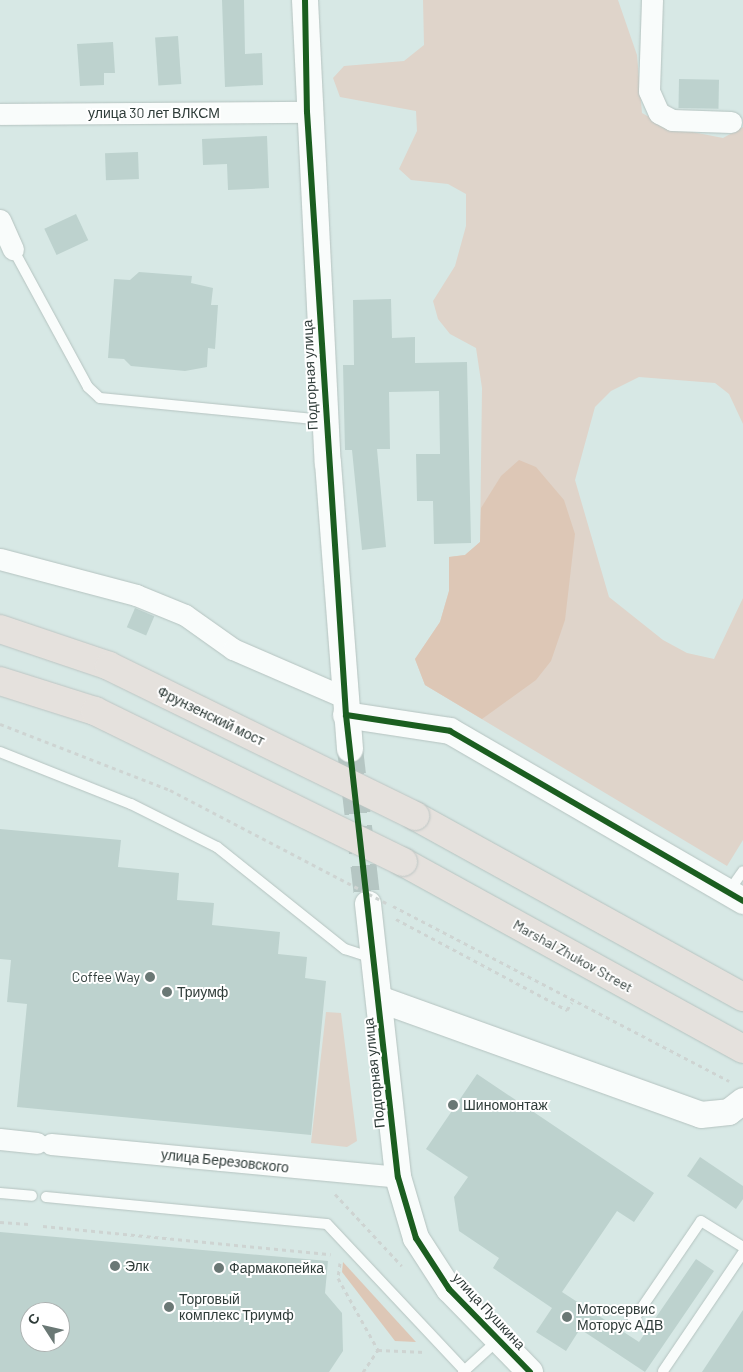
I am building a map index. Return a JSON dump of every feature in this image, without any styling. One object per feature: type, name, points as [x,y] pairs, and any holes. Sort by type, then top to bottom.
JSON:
[{"type":"main road","name":"Фрунзенский мост","points":[[0,629],[109,666],[415,816],[743,997]]},
{"type":"main road","name":"Marshal Zhukov Street","points":[[0,681],[95,711],[403,862],[743,1049]]},
{"type":"street","name":"Подгорная улица","points":[[305,0],[307,112],[325,420],[350,749]]},
{"type":"street","points":[[652,0],[649,91],[659,113],[672,120],[731,122]]},
{"type":"street","name":"улица 30 лет ВЛКСМ","points":[[0,114],[307,112]]},
{"type":"street","points":[[0,220],[13,249]]},
{"type":"street","points":[[0,560],[136,595],[185,615],[233,649],[346,707],[450,731],[735,896]]},
{"type":"street","name":"Подгорная улица","points":[[379,904],[374,958],[398,1178],[416,1238]]},
{"type":"street","points":[[379,999],[701,1115],[729,1112],[739,1092]]},
{"type":"street","name":"улица Березовского","points":[[0,1139],[398,1178]]},
{"type":"street","name":"улица Пушкина","points":[[416,1238],[449,1289],[530,1372]]},
{"type":"lane","points":[[13,249],[88,387],[100,398],[325,420]]},
{"type":"lane","points":[[0,752],[131,804],[217,847],[345,949],[374,958]]},
{"type":"lane","points":[[735,896],[743,870]]},
{"type":"lane","points":[[0,1192],[32,1196]]},
{"type":"lane","points":[[46,1197],[326,1224],[464,1371],[498,1341]]},
{"type":"lane","points":[[632,1322],[701,1221],[743,1247]]},
{"type":"lane","points":[[663,1371],[743,1253]]},
{"type":"path","points":[[0,724],[170,790],[379,904],[572,1002],[739,1092]]},
{"type":"path","points":[[396,918],[567,1010],[572,1002]]},
{"type":"path","points":[[0,1222],[29,1224]]},
{"type":"path","points":[[43,1226],[341,1255],[338,1278],[378,1350]]},
{"type":"path","points":[[378,1350],[426,1352]]},
{"type":"path","points":[[363,1372],[378,1350]]},
{"type":"shaded area","points":[[423,0],[618,0],[637,55],[642,113],[667,127],[723,138],[743,127],[743,424],[729,394],[715,383],[639,377],[611,391],[595,407],[575,480],[609,597],[663,640],[687,653],[714,659],[743,598],[743,840],[727,866],[425,685],[415,659],[440,622],[449,591],[449,557],[465,555],[480,542],[482,388],[476,348],[450,334],[438,319],[433,301],[455,266],[466,226],[466,194],[448,184],[411,180],[399,169],[417,131],[416,111],[340,97],[333,78],[344,66],[404,61],[424,45]]},
{"type":"shaded area","points":[[519,460],[536,467],[564,500],[575,534],[565,620],[551,661],[536,680],[482,719],[425,685],[415,659],[440,622],[449,591],[449,557],[465,555],[480,542],[481,508],[501,476]]},
{"type":"shaded area","points":[[326,1012],[341,1013],[357,1141],[347,1147],[311,1143]]},
{"type":"shaded area","points":[[343,1262],[416,1342],[395,1341],[342,1272]]},
{"type":"building","points":[[222,0],[244,0],[245,54],[262,53],[263,85],[225,87]]},
{"type":"building","points":[[178,36],[181,84],[158,85],[155,38]]},
{"type":"building","points":[[113,42],[115,73],[104,73],[104,85],[80,86],[77,44]]},
{"type":"building","points":[[679,79],[719,80],[718,109],[678,108]]},
{"type":"building","points":[[267,136],[269,188],[228,190],[227,164],[203,165],[202,139]]},
{"type":"building","points":[[138,152],[139,179],[106,180],[105,153]]},
{"type":"building","points":[[76,214],[88,240],[57,255],[44,229]]},
{"type":"building","points":[[139,272],[192,276],[191,283],[213,288],[211,305],[218,305],[215,349],[208,348],[207,367],[185,371],[131,366],[124,359],[108,358],[114,279],[130,280]]},
{"type":"building","points":[[391,299],[392,338],[415,337],[415,363],[467,362],[471,543],[434,544],[433,501],[417,501],[416,454],[440,454],[439,391],[389,392],[390,449],[377,449],[386,547],[362,550],[352,450],[345,450],[343,365],[354,365],[353,300]]},
{"type":"building","points":[[135,608],[154,616],[146,636],[127,627]]},
{"type":"building","name":"Триумф","points":[[0,829],[121,840],[118,867],[179,873],[177,900],[214,903],[212,925],[280,932],[278,954],[307,957],[305,978],[326,981],[311,1135],[17,1107],[27,1004],[7,1002],[11,960],[0,959]]},
{"type":"building","points":[[477,1074],[654,1193],[634,1222],[617,1211],[562,1292],[639,1342],[696,1259],[714,1271],[645,1372],[580,1329],[566,1351],[536,1332],[552,1308],[493,1268],[499,1258],[459,1231],[454,1197],[468,1177],[426,1149]]},
{"type":"building","points":[[700,1157],[743,1186],[743,1199],[736,1209],[687,1176]]},
{"type":"building","name":"Торговый комплекс Триумф","points":[[0,1232],[328,1261],[325,1293],[342,1313],[343,1351],[329,1372],[0,1372]]},
{"type":"building","points":[[743,1310],[743,1372],[702,1372]]},
{"type":"tunnel","points":[[350,749],[368,904]]},
{"type":"cycle path","points":[[305,0],[307,112],[346,715],[398,1177],[416,1238],[449,1289],[530,1372]]},
{"type":"cycle path","points":[[346,715],[450,731],[743,901]]},
{"type":"place","name":"Coffee Way","points":[[150,977]]},
{"type":"place","name":"Триумф","points":[[167,992]]},
{"type":"place","name":"Шиномонтаж","points":[[453,1105]]},
{"type":"place","name":"Элк","points":[[115,1266]]},
{"type":"place","name":"Фармакопейка","points":[[219,1268]]},
{"type":"place","name":"Торговый комплекс Триумф","points":[[169,1307]]},
{"type":"place","name":"Мотосервис Моторус АДВ","points":[[567,1317]]}]
